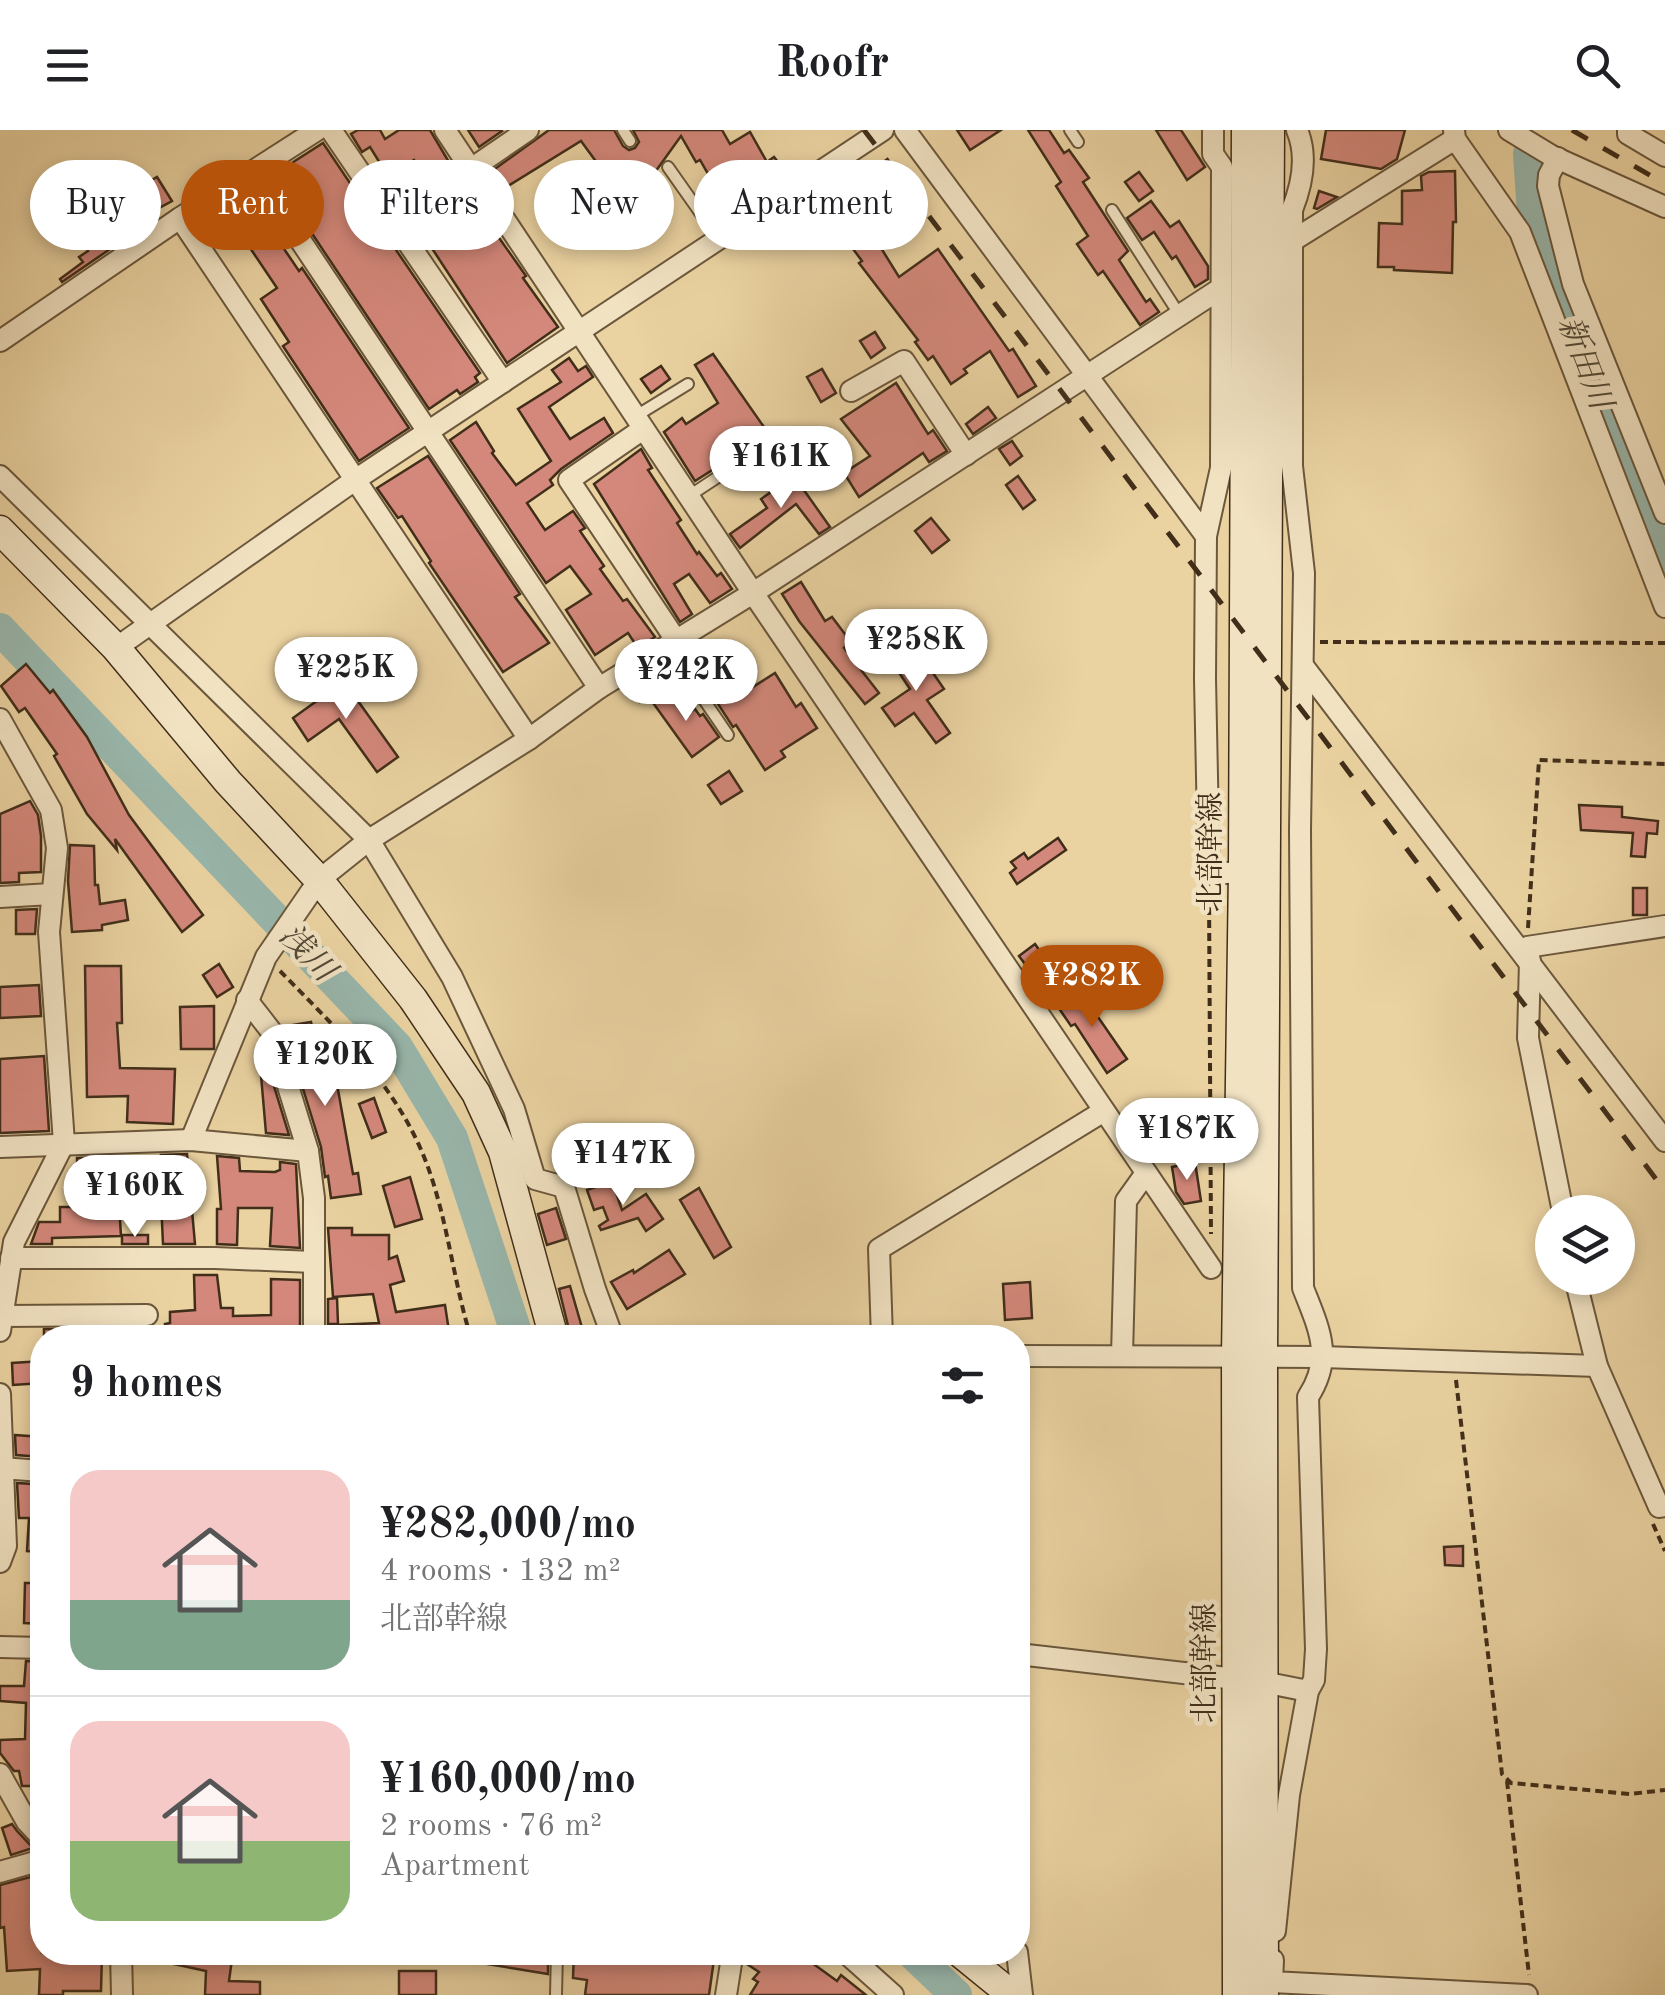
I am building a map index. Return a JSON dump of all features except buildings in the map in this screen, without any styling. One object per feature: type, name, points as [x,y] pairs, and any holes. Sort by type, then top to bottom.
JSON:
[{"type":"street","points":[[270,160],[317,130]]},
{"type":"street","points":[[331,130],[502,382]]},
{"type":"street","points":[[446,130],[465,160]]},
{"type":"street","points":[[484,160],[528,130]]},
{"type":"street","points":[[838,160],[884,130]]},
{"type":"street","points":[[906,130],[1206,536]]},
{"type":"street","points":[[1213,130],[1213,154],[1222,167],[1221,468],[1206,536],[1209,874],[1300,873]]},
{"type":"street","name":"北部幹線","points":[[1246,130],[1254,873]]},
{"type":"street","name":"北部幹線","points":[[1264,1995],[1250,1681],[1249,1357],[1254,873],[1270,130]]},
{"type":"street","points":[[1297,130],[1302,142],[1302,187],[1292,210],[1292,466],[1304,572],[1300,873],[1303,1288],[1321,1334],[1322,1357],[1320,1379],[1308,1397],[1314,1680],[1308,1692],[1289,1795],[1272,1982],[1528,1986]]},
{"type":"street","points":[[1625,131],[1665,156]]},
{"type":"street","points":[[1513,132],[1555,157],[1665,207]]},
{"type":"street","points":[[1292,241],[1454,135],[1520,232],[1665,607]]},
{"type":"street","points":[[1555,157],[1548,186],[1573,284],[1665,513]]},
{"type":"street","points":[[0,341],[180,218],[529,739]]},
{"type":"street","points":[[514,234],[1211,1268]]},
{"type":"street","points":[[307,250],[599,688]]},
{"type":"street","points":[[116,648],[355,480],[701,250]]},
{"type":"street","points":[[190,1140],[266,957],[318,880],[369,840],[529,739],[599,688],[753,593],[1220,289]]},
{"type":"street","points":[[851,391],[904,361],[966,455]]},
{"type":"street","points":[[639,422],[569,480],[672,643]]},
{"type":"street","points":[[0,476],[369,840],[452,977],[502,1116],[535,1178],[564,1187],[609,1325]]},
{"type":"street","points":[[0,530],[116,648],[228,782],[318,880],[413,999],[476,1093],[502,1116],[503,1152],[550,1325]]},
{"type":"street","points":[[1304,667],[1528,954],[1665,1141]]},
{"type":"street","points":[[0,719],[51,810],[57,848],[51,894],[52,999],[64,1143],[14,1242],[1,1323],[147,1315]]},
{"type":"street","points":[[0,897],[51,894]]},
{"type":"street","points":[[1528,954],[1665,926]]},
{"type":"street","points":[[1528,954],[1528,1038],[1559,1195]]},
{"type":"street","points":[[247,1000],[272,1032],[308,1151],[314,1198],[314,1325]]},
{"type":"street","points":[[882,1325],[879,1249],[1104,1111]]},
{"type":"street","points":[[0,1147],[190,1140],[308,1151]]},
{"type":"street","points":[[1122,1356],[1126,1201],[1146,1173]]},
{"type":"street","points":[[11,1258],[314,1262]]},
{"type":"street","points":[[1579,1295],[1597,1366],[1659,1507],[1665,1506]]},
{"type":"street","points":[[1030,1356],[1322,1357],[1597,1366]]},
{"type":"street","points":[[0,1394],[6,1546],[0,1562]]},
{"type":"street","points":[[0,1468],[30,1470]]},
{"type":"street","points":[[0,1647],[30,1648]]},
{"type":"street","points":[[1030,1655],[1250,1681],[1308,1692]]},
{"type":"street","name":"北部幹線","points":[[1237,1995],[1250,1681]]},
{"type":"street","points":[[0,1774],[30,1825]]},
{"type":"street","points":[[0,1872],[30,1863]]},
{"type":"street","points":[[121,1965],[122,1995]]},
{"type":"street","points":[[726,1995],[731,1965]]},
{"type":"street","points":[[860,1965],[893,1995]]},
{"type":"street","points":[[975,1965],[1012,1995]]},
{"type":"street","points":[[1019,1965],[1022,1995]]},
{"type":"lane","points":[[623,130],[630,141]]},
{"type":"lane","points":[[1070,130],[1078,142]]},
{"type":"lane","points":[[674,176],[694,204]]},
{"type":"lane","points":[[1112,210],[1179,314]]},
{"type":"lane","points":[[639,422],[688,384]]},
{"type":"lane","points":[[688,497],[736,465]]},
{"type":"lane","points":[[672,643],[728,734]]},
{"type":"lane","points":[[556,1995],[557,1965]]},
{"type":"path","points":[[1304,642],[1665,643]]},
{"type":"path","points":[[1528,954],[1539,760],[1665,764]]},
{"type":"path","points":[[1209,874],[1211,1268]]},
{"type":"path","points":[[266,957],[362,1058],[422,1150],[468,1325]]},
{"type":"path","points":[[1454,1360],[1496,1741],[1506,1781],[1528,1986]]},
{"type":"path","points":[[1506,1781],[1630,1794],[1665,1790]]},
{"type":"waterway","name":"新田川","points":[[1529,154],[1534,228],[1665,565]]},
{"type":"waterway","name":"浅川","points":[[0,629],[397,1047],[452,1138],[514,1325]]},
{"type":"waterway","name":"浅川","points":[[925,1965],[956,1995]]},
{"type":"railway","points":[[864,130],[1665,1191]]},
{"type":"railway","points":[[1572,130],[1665,184]]}]
